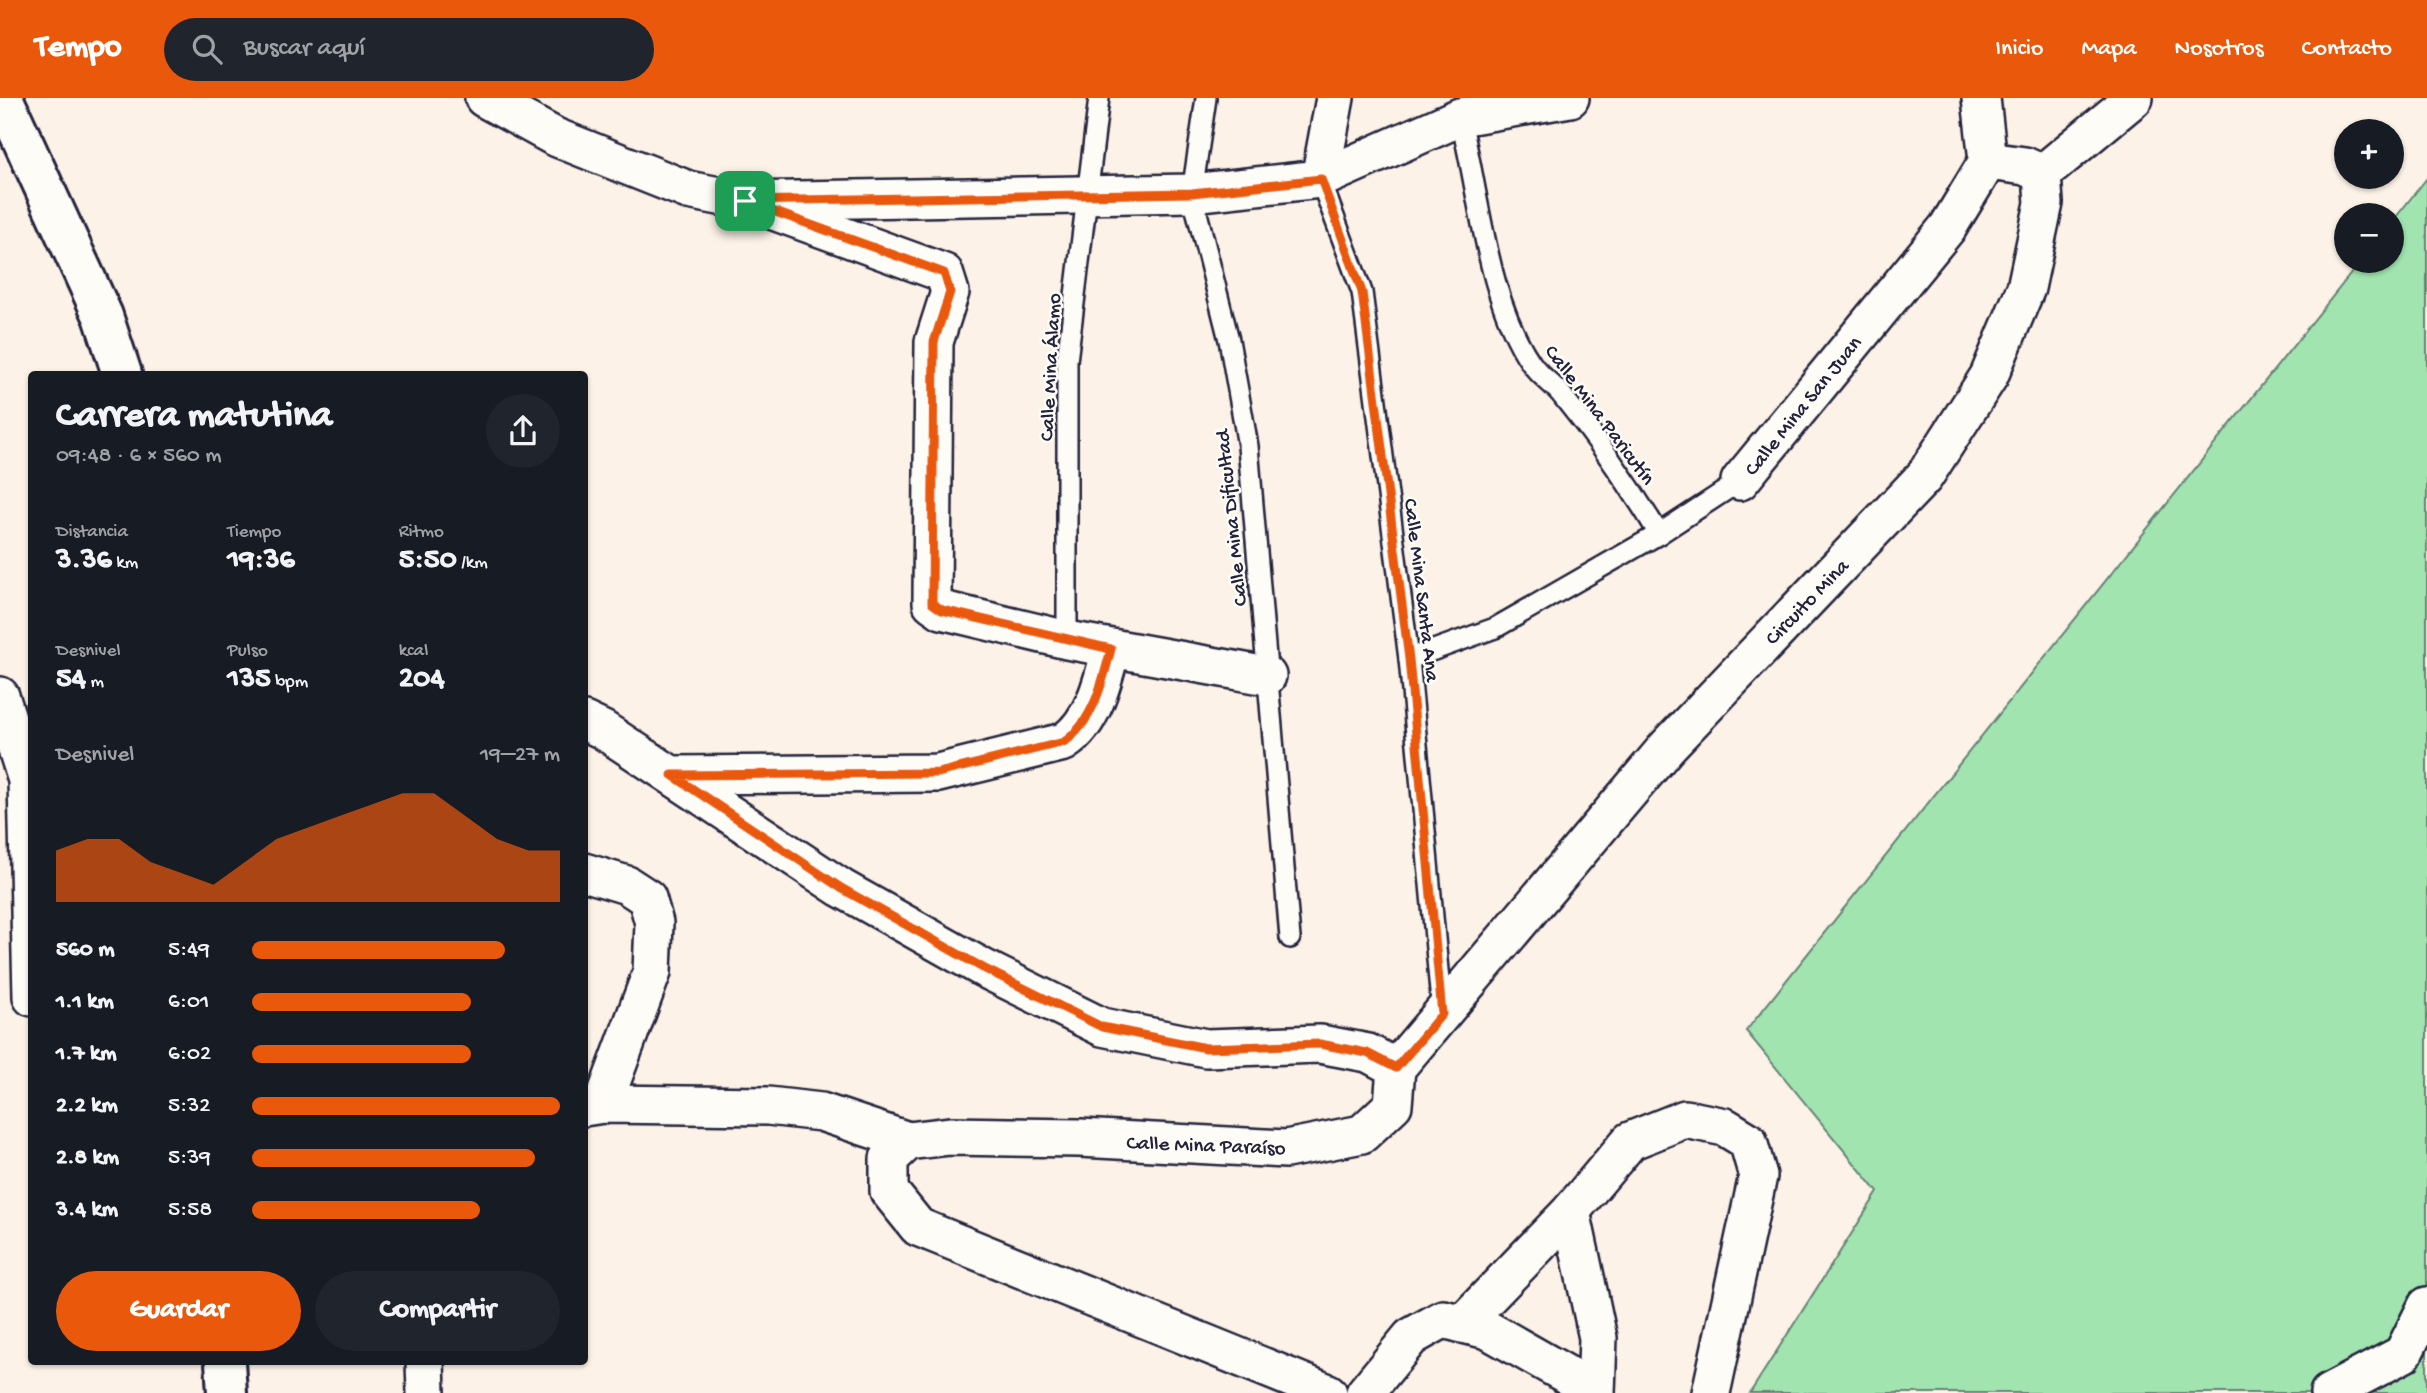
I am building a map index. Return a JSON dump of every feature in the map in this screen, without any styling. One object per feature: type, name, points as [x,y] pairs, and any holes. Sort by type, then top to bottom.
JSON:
[{"type":"main road","points":[[3,98],[103,316],[121,371]]},
{"type":"street","points":[[484,98],[555,136],[688,190],[745,201],[944,273],[950,292],[934,342],[932,603],[942,610],[1067,640],[1267,676]]},
{"type":"street","points":[[1321,179],[1335,98]]},
{"type":"street","points":[[745,201],[1192,193],[1321,179],[1460,117],[1570,98]]},
{"type":"street","points":[[1981,98],[1988,161],[2025,166],[2042,174],[2134,98]]},
{"type":"street","name":"Calle Mina San Juan","points":[[1740,481],[1948,227],[1988,161]]},
{"type":"street","name":"Circuito Mina","points":[[1396,1068],[1667,747],[1924,477],[1989,376],[2025,288],[2044,203],[2042,174]]},
{"type":"street","points":[[672,775],[938,773],[1064,742],[1076,734],[1101,688],[1111,649]]},
{"type":"street","points":[[0,696],[27,780],[28,823]]},
{"type":"street","points":[[588,723],[672,775],[841,888],[983,968],[1102,1027],[1206,1048],[1320,1044],[1367,1053],[1396,1068]]},
{"type":"street","points":[[588,873],[626,885],[647,898],[654,923],[652,972],[594,1106],[768,1106],[821,1112],[908,1141],[889,1159],[888,1191],[918,1227],[1328,1393]]},
{"type":"street","name":"Calle Mina Paraíso","points":[[908,1141],[950,1136],[1080,1138],[1286,1149],[1362,1134],[1393,1105],[1396,1068]]},
{"type":"street","points":[[1462,1324],[1571,1211],[1630,1141],[1685,1119],[1726,1127],[1748,1141],[1758,1176],[1711,1393]]},
{"type":"street","points":[[1571,1211],[1598,1338],[1596,1393]]},
{"type":"street","points":[[2329,1393],[2403,1354],[2427,1306]]},
{"type":"street","points":[[1365,1393],[1410,1337],[1443,1319],[1488,1330],[1569,1376],[1587,1393]]},
{"type":"street","points":[[425,1365],[426,1393]]},
{"type":"lane","name":"Calle Mina Álamo","points":[[1067,640],[1067,361],[1085,193],[1099,98]]},
{"type":"lane","name":"Calle Mina Dificultad","points":[[1206,98],[1192,193],[1230,340],[1248,446],[1290,938]]},
{"type":"lane","name":"Calle Mina Paricutín","points":[[1460,117],[1499,293],[1514,331],[1531,365],[1561,394],[1594,435],[1631,487],[1659,534]]},
{"type":"lane","name":"Calle Mina Santa Ana","points":[[1321,179],[1362,292],[1409,659],[1442,1014]]},
{"type":"lane","name":"Calle Mina San Juan","points":[[1409,659],[1495,628],[1659,534],[1740,481]]},
{"type":"green space","points":[[2427,178],[2427,1393],[1750,1393],[1878,1192],[1746,1031],[2351,273],[2404,273],[2404,207]]},
{"type":"route","points":[[1321,179],[1362,292],[1409,659],[1442,1014],[1396,1068],[1367,1053],[1320,1044],[1206,1048],[1102,1027],[983,968],[841,888],[672,775],[938,773],[1064,742],[1076,734],[1101,688],[1111,649],[942,610],[932,603],[934,342],[950,292],[948,280],[944,273],[745,201],[1192,193],[1321,179]]}]
